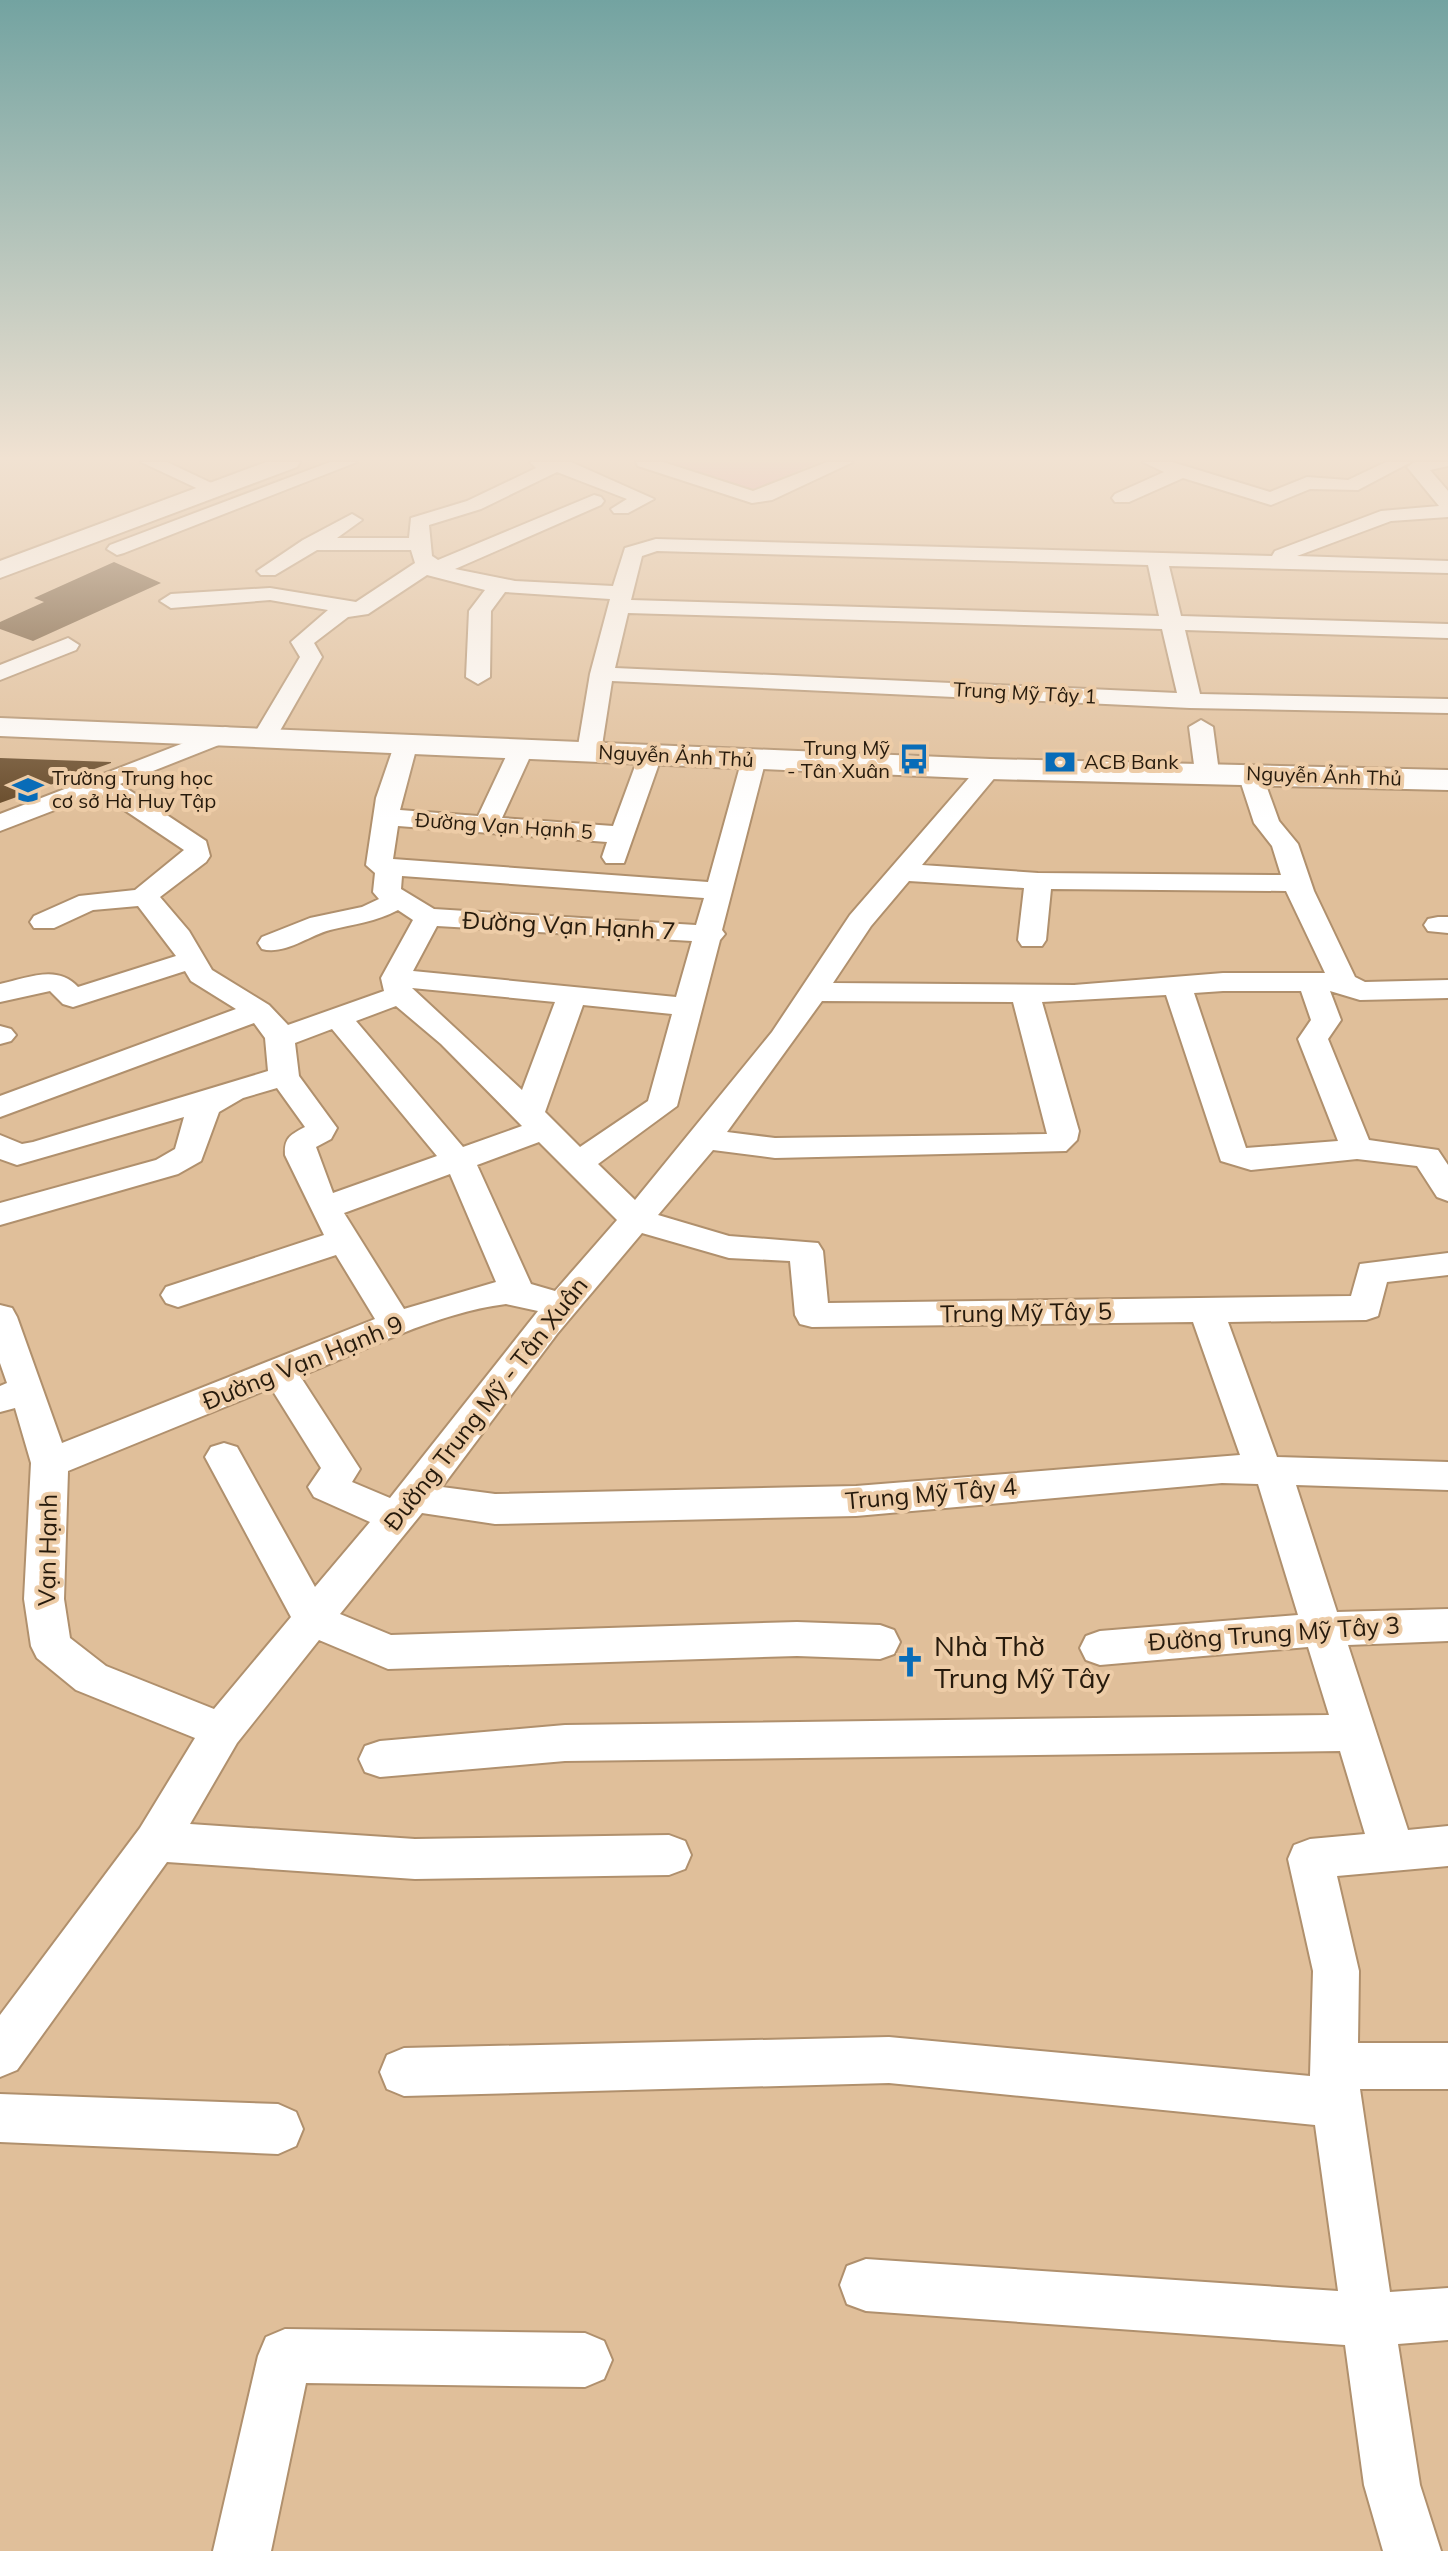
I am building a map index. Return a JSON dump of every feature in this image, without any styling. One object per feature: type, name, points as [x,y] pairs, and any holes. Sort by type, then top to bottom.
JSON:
[{"type":"main road","name":"Nguyễn Ảnh Thủ","points":[[0,727],[225,734],[990,769],[1448,780]]},
{"type":"street","points":[[265,736],[311,657],[302,642],[342,611],[360,609],[398,581]]},
{"type":"street","points":[[485,581],[499,586],[620,599],[1448,631]]},
{"type":"street","points":[[589,752],[602,674],[625,581]]},
{"type":"street","points":[[1163,581],[1190,701]]},
{"type":"street","points":[[478,677],[480,611],[499,586]]},
{"type":"street","points":[[171,601],[270,594],[360,609]]},
{"type":"street","points":[[0,673],[68,645]]},
{"type":"street","name":"Trung Mỹ Tây 1","points":[[602,674],[1190,701],[1448,706]]},
{"type":"street","points":[[1201,727],[1207,772]]},
{"type":"street","points":[[0,823],[225,734]]},
{"type":"street","points":[[406,742],[386,817],[379,865],[721,891]]},
{"type":"street","points":[[486,826],[522,748]]},
{"type":"street","points":[[598,928],[607,880],[650,755]]},
{"type":"street","points":[[578,1163],[662,1106],[711,934],[754,759]]},
{"type":"street","name":"Đường Trung Mỹ - Tân Xuân","points":[[0,2054],[156,1842],[222,1730],[405,1507],[561,1306],[705,1139],[784,1037],[860,921],[990,769]]},
{"type":"street","points":[[1250,774],[1269,827],[1285,844],[1296,883],[1343,982]]},
{"type":"street","points":[[44,922],[89,902],[119,902],[144,896],[198,852],[192,842],[101,783]]},
{"type":"street","name":"Đường Vạn Hạnh 5","points":[[386,817],[622,835]]},
{"type":"street","points":[[388,867],[387,892],[428,917],[398,986]]},
{"type":"street","points":[[901,872],[1038,881],[1296,883]]},
{"type":"street","points":[[1032,940],[1038,881]]},
{"type":"street","points":[[144,896],[179,937],[201,975],[259,1011],[280,1038],[284,1076],[321,1128],[320,1132],[297,1147],[324,1208],[396,1324]]},
{"type":"street","points":[[272,943],[320,924],[370,914],[399,899]]},
{"type":"street","name":"Đường Vạn Hạnh 7","points":[[428,917],[711,934]]},
{"type":"street","points":[[0,993],[57,981],[73,998],[191,960]]},
{"type":"street","points":[[814,992],[1074,994],[1177,986],[1312,982],[1343,982],[1360,991],[1448,989]]},
{"type":"street","points":[[1312,982],[1326,1020],[1313,1039],[1357,1149]]},
{"type":"street","points":[[280,1038],[337,1017],[398,986],[573,994],[690,1007]]},
{"type":"street","points":[[398,986],[636,1220]]},
{"type":"street","points":[[1177,986],[1232,1154],[1251,1160],[1357,1149],[1427,1157],[1448,1190]]},
{"type":"street","points":[[324,1208],[458,1162],[537,1121],[573,994]]},
{"type":"street","points":[[705,1139],[775,1148],[1055,1144],[1061,1140],[1063,1131],[1025,994]]},
{"type":"street","points":[[0,1107],[259,1011]]},
{"type":"street","points":[[337,1017],[458,1162],[518,1293]]},
{"type":"street","points":[[0,1145],[17,1155],[36,1152],[284,1076]]},
{"type":"street","points":[[0,1214],[178,1161],[190,1154],[192,1128],[210,1099]]},
{"type":"street","name":"Trung Mỹ Tây 5","points":[[636,1220],[729,1247],[806,1251],[812,1315],[1366,1308],[1372,1272],[1448,1264]]},
{"type":"street","points":[[178,1295],[344,1240]]},
{"type":"street","name":"Đường Vạn Hạnh 9","points":[[50,1463],[396,1324],[502,1293],[518,1293],[561,1306]]},
{"type":"street","points":[[1206,1310],[1269,1471],[1392,1849]]},
{"type":"street","name":"Vạn Hạnh","points":[[0,1317],[14,1395],[50,1463],[44,1599],[51,1646],[91,1678],[222,1730]]},
{"type":"street","name":"Trung Mỹ Tây 4","points":[[279,1372],[341,1469],[327,1487],[405,1507],[495,1509],[856,1501],[1222,1469],[1448,1476]]},
{"type":"street","points":[[224,1457],[313,1620],[388,1652],[797,1639],[880,1642]]},
{"type":"street","name":"Đường Trung Mỹ Tây 3","points":[[1100,1648],[1322,1629],[1448,1625]]},
{"type":"street","points":[[380,1759],[565,1743],[1355,1733]]},
{"type":"street","points":[[156,1842],[415,1859],[669,1855]]},
{"type":"street","points":[[1412,2551],[1392,2485],[1335,2084],[1336,1971],[1310,1859],[1448,1846]]},
{"type":"street","points":[[404,2072],[889,2060],[1335,2084],[1448,2066]]},
{"type":"street","points":[[0,2118],[278,2129]]},
{"type":"street","points":[[866,2285],[1370,2320],[1448,2314]]},
{"type":"street","points":[[242,2551],[285,2356],[585,2360]]},
{"type":"building","points":[[72,581],[161,583],[33,641],[0,629],[0,622],[44,602],[34,598]]},
{"type":"building","name":"Trường Trung học cơ sở Hà Huy Tập","points":[[0,758],[111,762],[111,763],[0,803]]},
{"type":"place","name":"Trung Mỹ - Tân Xuân","points":[[914,759]]},
{"type":"place","name":"ACB Bank","points":[[1060,762]]},
{"type":"place","name":"Trường Trung học cơ sở Hà Huy Tập","points":[[28,790]]},
{"type":"place","name":"Nhà Thờ Trung Mỹ Tây","points":[[910,1662]]}]
